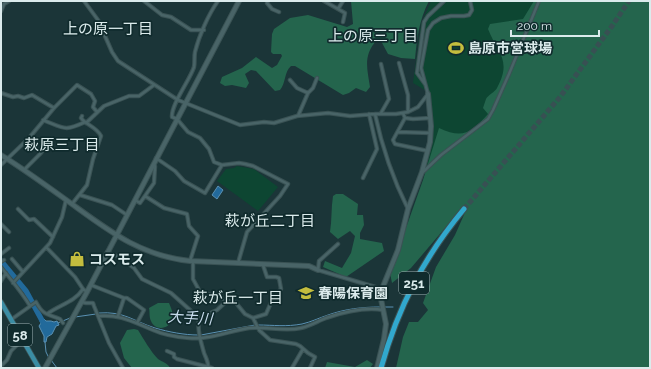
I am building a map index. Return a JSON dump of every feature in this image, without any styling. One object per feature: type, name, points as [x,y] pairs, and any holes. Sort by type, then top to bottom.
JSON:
[{"type":"highway","name":"251","points":[[381,368],[396,323],[418,274],[442,237],[464,209]]},
{"type":"main road","name":"58","points":[[1,302],[40,368]]},
{"type":"street","points":[[1,11],[4,4],[9,1]]},
{"type":"street","points":[[84,1],[98,20],[114,57],[178,100],[240,125],[264,122],[274,123],[297,116],[328,113],[350,116],[408,112],[418,107],[428,94]]},
{"type":"street","points":[[144,1],[162,15],[171,17],[191,30],[204,30]]},
{"type":"street","points":[[218,1],[211,10],[196,50],[194,66],[178,100],[172,117],[177,119],[188,132],[200,138],[208,149],[213,161],[222,165],[245,164],[252,166],[288,184],[280,196],[247,232],[238,264]]},
{"type":"street","points":[[47,314],[79,296],[90,285],[239,1]]},
{"type":"street","points":[[268,1],[267,4],[272,9],[279,12]]},
{"type":"street","points":[[324,1],[345,13],[343,22]]},
{"type":"street","points":[[338,9],[343,1]]},
{"type":"street","points":[[426,86],[417,73],[422,25],[428,16],[444,1]]},
{"type":"street","points":[[376,368],[384,339],[386,324],[381,299],[382,289],[398,250],[408,209],[428,151],[431,133],[428,94],[421,73],[421,64],[428,30],[433,22],[441,18],[469,15],[472,10],[470,1]]},
{"type":"street","points":[[422,172],[488,118],[494,110],[539,1]]},
{"type":"street","points":[[399,63],[408,95],[408,112]]},
{"type":"street","points":[[381,64],[389,99],[381,114]]},
{"type":"street","points":[[297,116],[308,93],[313,88],[318,78]]},
{"type":"street","points":[[290,80],[297,88],[308,93]]},
{"type":"street","points":[[1,166],[7,158],[29,138],[43,120],[78,84],[91,94],[95,101],[93,107],[97,112]]},
{"type":"street","points":[[43,120],[67,129],[72,128],[85,122],[111,102],[129,96],[139,96],[154,85]]},
{"type":"street","points":[[1,93],[13,97],[18,96],[24,98],[32,95],[54,108]]},
{"type":"street","points":[[404,112],[404,118],[393,140],[395,144],[428,151]]},
{"type":"street","points":[[363,178],[377,149],[369,114]]},
{"type":"street","points":[[375,114],[385,154],[398,190],[408,209]]},
{"type":"street","points":[[72,204],[87,185],[93,159],[101,136],[97,130],[82,119],[82,116]]},
{"type":"street","points":[[404,118],[431,118]]},
{"type":"street","points":[[398,132],[431,133]]},
{"type":"street","points":[[24,170],[52,139]]},
{"type":"street","points":[[1,155],[116,235],[136,247],[155,255],[172,259],[192,261],[310,266],[318,270],[382,289]]},
{"type":"street","points":[[156,158],[175,171],[184,181],[205,193],[222,165]]},
{"type":"street","points":[[135,200],[140,203],[154,182],[156,166],[153,164]]},
{"type":"street","points":[[80,195],[112,205],[127,214]]},
{"type":"street","points":[[145,196],[164,208],[187,214],[190,226],[198,236],[192,261],[193,279],[199,290],[236,303],[245,314],[253,318],[261,332],[270,340],[296,344],[308,354],[315,357],[310,368]]},
{"type":"street","points":[[14,283],[47,248],[62,217],[66,200]]},
{"type":"street","points":[[18,209],[29,220],[34,219],[53,236]]},
{"type":"street","points":[[1,224],[9,232]]},
{"type":"street","points":[[318,270],[319,261],[338,244]]},
{"type":"street","points":[[1,254],[9,248]]},
{"type":"street","points":[[47,248],[85,291]]},
{"type":"street","points":[[107,252],[119,257],[134,268],[142,279],[171,293],[199,318],[200,336],[207,368]]},
{"type":"street","points":[[12,259],[23,272]]},
{"type":"street","points":[[253,318],[266,314],[273,298],[281,289],[279,278],[267,277],[263,265]]},
{"type":"street","points":[[1,267],[31,305]]},
{"type":"street","points":[[1,281],[6,273]]},
{"type":"street","points":[[90,285],[127,298],[144,310],[138,322]]},
{"type":"street","points":[[45,368],[82,302],[85,291]]},
{"type":"street","points":[[118,314],[125,300],[124,298]]},
{"type":"street","points":[[199,318],[217,310],[228,300]]},
{"type":"street","points":[[11,319],[36,302],[40,311],[60,319],[63,323]]},
{"type":"street","points":[[82,302],[93,304],[109,343],[123,368]]},
{"type":"street","points":[[97,314],[118,314],[138,322],[154,331],[171,336],[200,336],[257,326],[291,330],[348,312],[383,308]]},
{"type":"street","points":[[1,366],[7,360],[11,351],[23,339]]},
{"type":"street","points":[[292,368],[303,349]]},
{"type":"street","points":[[167,351],[174,354],[174,357],[178,359],[207,368],[212,368]]},
{"type":"green space","points":[[351,1],[429,1],[421,22],[415,59],[401,58],[388,54],[381,41],[377,40],[370,51],[367,62],[370,87],[366,92],[356,88],[343,95],[295,66],[291,66],[289,68],[280,90],[275,91],[256,71],[251,70],[245,74],[249,83],[246,88],[232,85],[225,86],[220,83],[222,77],[242,68],[256,57],[272,68],[277,65],[282,56],[281,54],[273,54],[271,52],[272,34],[274,29],[290,18],[308,15],[347,27],[353,24]]},
{"type":"green space","points":[[431,1],[538,1],[487,117],[442,152],[426,167],[433,135],[430,93],[413,83],[421,24]]},
{"type":"green space","points":[[534,1],[650,1],[650,368],[396,368],[403,337],[409,322],[418,322],[428,310],[423,303],[436,267],[455,235],[467,208],[462,208],[411,268],[392,283],[390,273],[423,180],[439,128],[454,133],[466,132],[477,126],[488,114],[483,108],[486,99],[497,88],[503,70],[502,57],[488,29],[490,24],[523,19]]},
{"type":"green space","points":[[237,166],[254,169],[278,187],[258,211],[217,181],[226,169]]},
{"type":"green space","points":[[336,194],[343,194],[358,204],[357,215],[363,215],[364,225],[360,233],[360,239],[382,243],[384,251],[346,277],[323,267],[325,261],[342,268],[351,253],[355,236],[350,231],[338,239],[330,232],[333,196]]},
{"type":"green space","points":[[158,303],[169,303],[173,317],[168,325],[162,328],[159,328],[153,324],[150,318],[149,308]]},
{"type":"green space","points":[[127,330],[138,330],[158,359],[170,368],[132,368],[124,358],[120,343]]},
{"type":"green space","points":[[367,360],[373,364],[370,368],[325,368],[327,362],[355,367]]},
{"type":"water","points":[[218,186],[223,190],[217,199],[212,195]]},
{"type":"water","points":[[44,319],[46,321],[57,321],[59,325],[56,326],[52,334],[47,337],[46,342],[44,342],[44,336],[39,326],[41,323],[40,321]]},
{"type":"waterway","name":"大手川","points":[[1,261],[26,291],[45,326]]},
{"type":"waterway","name":"大手川","points":[[258,325],[296,325],[347,310],[380,307]]},
{"type":"waterway","name":"大手川","points":[[383,307],[393,307]]},
{"type":"waterway","name":"大手川","points":[[99,313],[122,315],[147,325],[171,332],[198,335]]},
{"type":"waterway","name":"大手川","points":[[75,317],[96,314]]},
{"type":"waterway","name":"大手川","points":[[58,323],[70,318]]},
{"type":"waterway","name":"大手川","points":[[201,335],[255,325]]},
{"type":"waterway","points":[[45,342],[46,352],[49,358]]},
{"type":"waterway","points":[[51,360],[57,368]]},
{"type":"tunnel","points":[[464,209],[560,97],[629,1]]},
{"type":"place","name":"島原市営球場","points":[[456,48]]},
{"type":"place","name":"コスモス","points":[[77,259]]},
{"type":"place","name":"春陽保育園","points":[[306,293]]},
{"type":"district","name":"上の原一丁目","points":[[108,29]]},
{"type":"district","name":"上の原三丁目","points":[[373,36]]},
{"type":"district","name":"萩原三丁目","points":[[62,145]]},
{"type":"district","name":"萩が丘二丁目","points":[[270,221]]},
{"type":"district","name":"萩が丘一丁目","points":[[238,298]]}]
